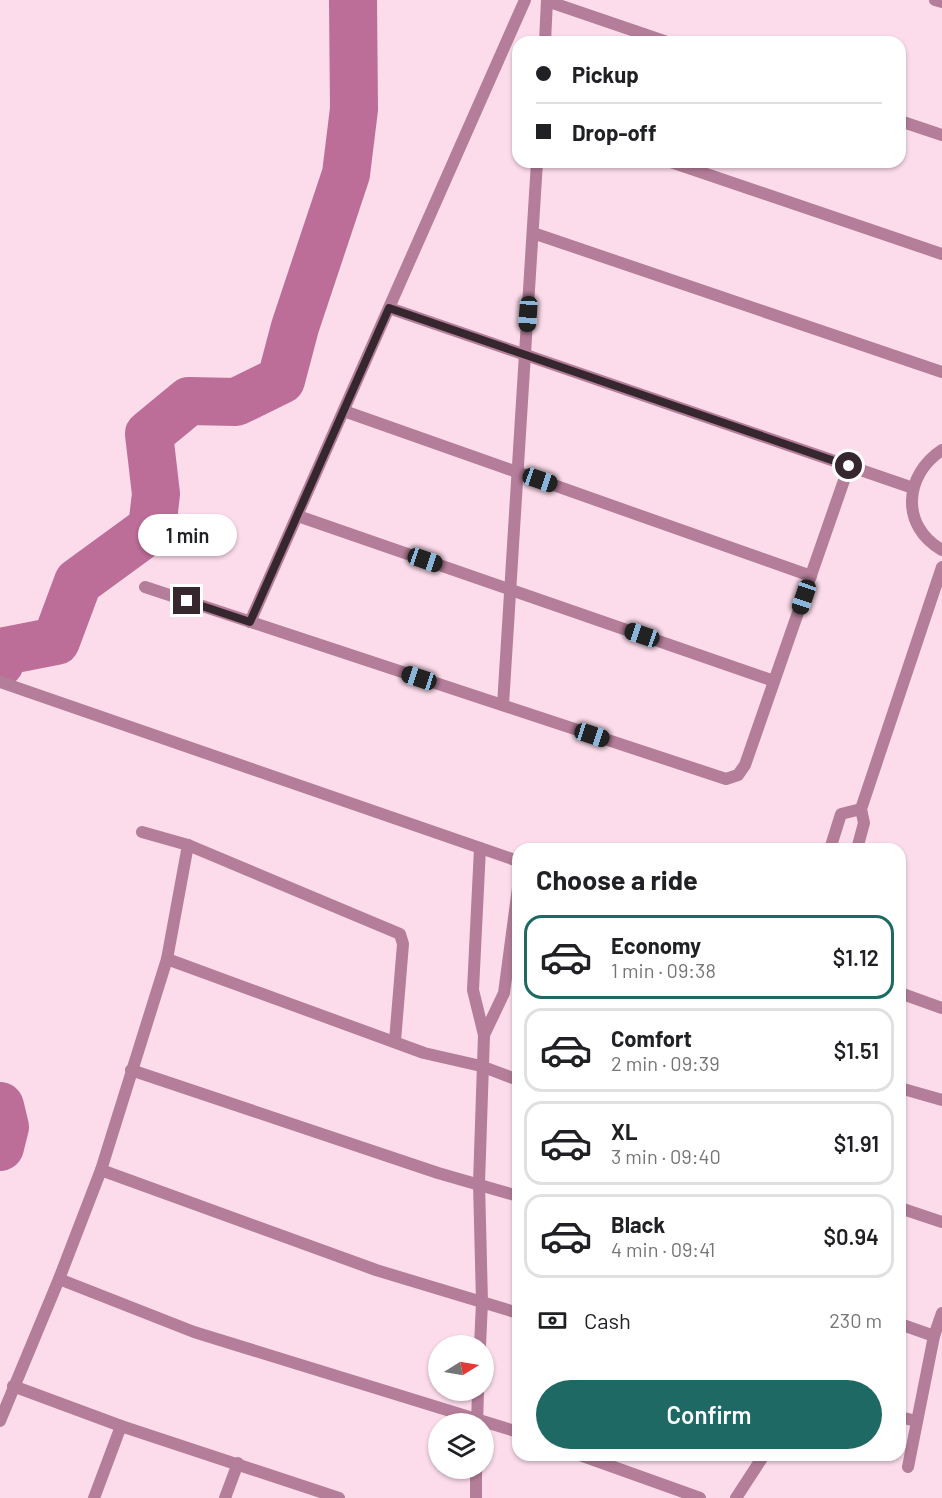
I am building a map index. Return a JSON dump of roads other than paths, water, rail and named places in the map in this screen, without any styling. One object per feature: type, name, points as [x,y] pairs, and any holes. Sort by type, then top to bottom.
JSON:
[{"type":"street","points":[[250,622],[525,0]]},
{"type":"street","points":[[935,0],[942,2]]},
{"type":"street","points":[[545,36],[547,1],[649,36]]},
{"type":"street","points":[[906,123],[942,135]]},
{"type":"street","points":[[503,705],[537,168]]},
{"type":"street","points":[[689,168],[942,254]]},
{"type":"street","points":[[532,233],[942,372]]},
{"type":"street","points":[[389,308],[913,488]]},
{"type":"street","points":[[344,411],[812,576]]},
{"type":"street","points":[[942,450],[923,466],[913,488],[911,504],[922,534],[942,550]]},
{"type":"street","points":[[145,587],[726,779],[738,775],[745,765],[849,466]]},
{"type":"street","points":[[298,516],[774,681]]},
{"type":"street","points":[[859,843],[864,823],[861,809],[942,567]]},
{"type":"street","points":[[0,682],[512,859]]},
{"type":"street","points":[[832,843],[841,814],[861,809]]},
{"type":"street","points":[[142,832],[188,845],[400,934],[403,945],[395,1041]]},
{"type":"street","points":[[0,1420],[59,1279],[101,1170],[130,1070],[167,959],[188,845]]},
{"type":"street","points":[[480,848],[472,990],[484,1035]]},
{"type":"street","points":[[480,1335],[481,1066],[484,1035],[504,993],[512,933]]},
{"type":"street","points":[[167,959],[424,1053],[481,1066],[512,1078]]},
{"type":"street","points":[[906,995],[942,1008]]},
{"type":"street","points":[[130,1070],[438,1173],[512,1194]]},
{"type":"street","points":[[906,1090],[942,1100]]},
{"type":"street","points":[[101,1170],[376,1270],[512,1311]]},
{"type":"street","points":[[906,1210],[942,1222]]},
{"type":"street","points":[[59,1279],[194,1332],[452,1413]]},
{"type":"street","points":[[908,1467],[934,1336],[942,1313]]},
{"type":"street","points":[[906,1326],[934,1336]]},
{"type":"street","points":[[13,1386],[121,1426],[339,1498]]},
{"type":"street","points":[[906,1418],[916,1421]]},
{"type":"street","points":[[94,1498],[121,1426]]},
{"type":"street","points":[[494,1426],[512,1430]]},
{"type":"street","points":[[597,1461],[700,1498]]},
{"type":"street","points":[[736,1498],[760,1461]]},
{"type":"street","points":[[225,1498],[238,1463]]},
{"type":"street","points":[[476,1479],[476,1498]]},
{"type":"waterway","points":[[0,663],[5,651],[56,641],[78,582],[152,528],[156,494],[149,434],[189,401],[236,402],[281,380],[295,327],[346,174],[354,109],[353,0]]},
{"type":"waterway","points":[[0,1106],[5,1127],[0,1147]]}]
